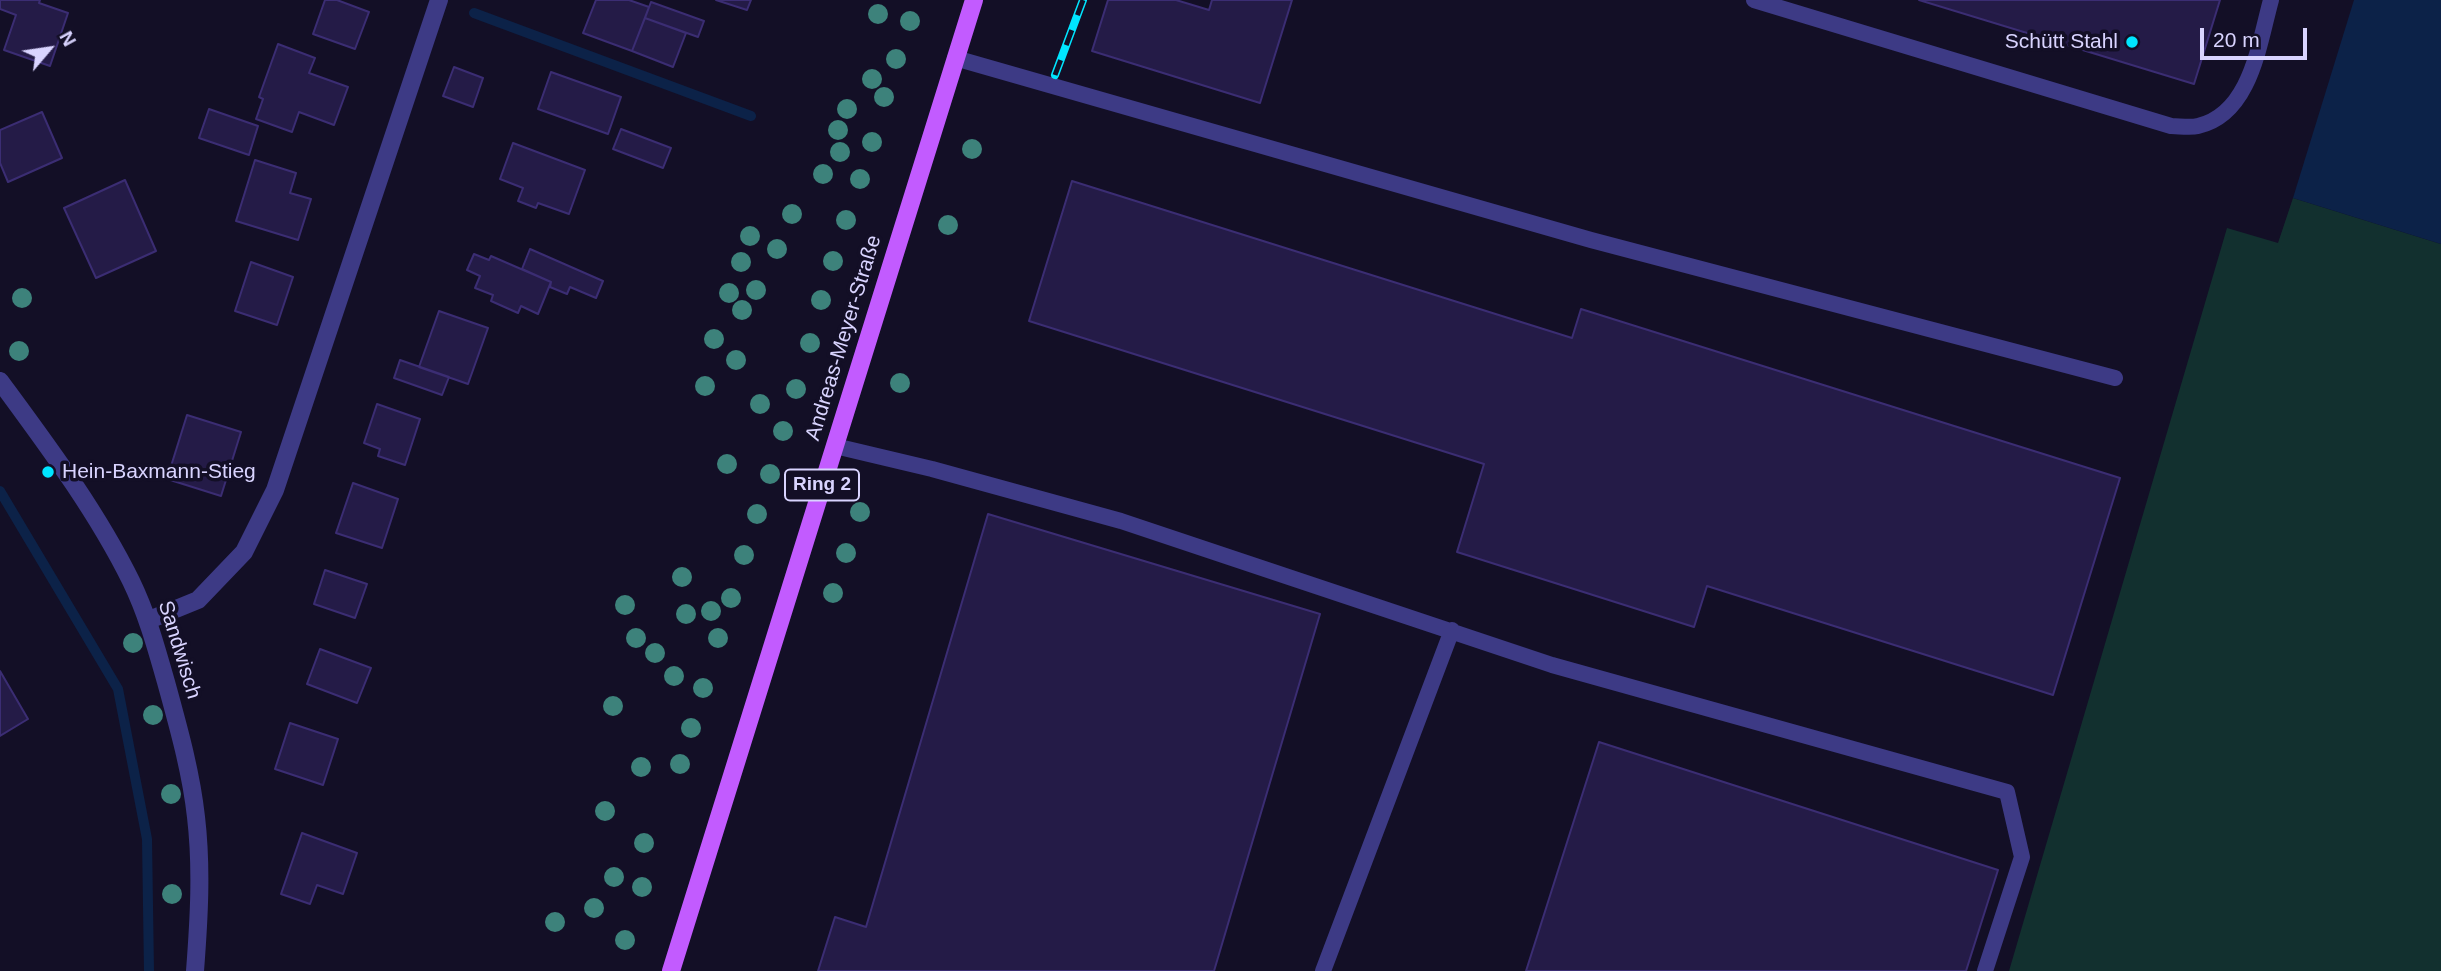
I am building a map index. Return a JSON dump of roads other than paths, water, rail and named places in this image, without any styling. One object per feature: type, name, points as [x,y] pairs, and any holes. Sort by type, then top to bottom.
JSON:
[{"type":"main road","name":"Andreas-Meyer-Straße","points":[[671,971],[974,0]]},
{"type":"street","points":[[149,620],[198,600],[244,552],[275,490],[439,0]]},
{"type":"street","name":"Sandwisch","points":[[0,381],[98,522],[131,580],[149,620],[178,728],[196,816],[200,905],[195,971]]},
{"type":"lane","points":[[1755,0],[2171,126],[2197,126],[2218,118],[2232,105],[2246,83],[2271,0]]},
{"type":"lane","points":[[956,58],[1591,240],[2115,378]]},
{"type":"lane","points":[[835,446],[932,469],[1121,522],[1552,665],[2007,792],[2022,857],[1985,971]]},
{"type":"lane","points":[[1323,971],[1452,630]]},
{"type":"water","points":[[2354,0],[2441,0],[2441,244],[2293,198]]},
{"type":"waterway","points":[[474,13],[751,116]]},
{"type":"waterway","points":[[0,491],[118,689],[147,839],[149,971]]},
{"type":"railway","points":[[1055,75],[1083,0]]},
{"type":"place","name":"Schütt Stahl","points":[[2132,42]]},
{"type":"place","name":"Hein-Baxmann-Stieg","points":[[48,472]]}]
